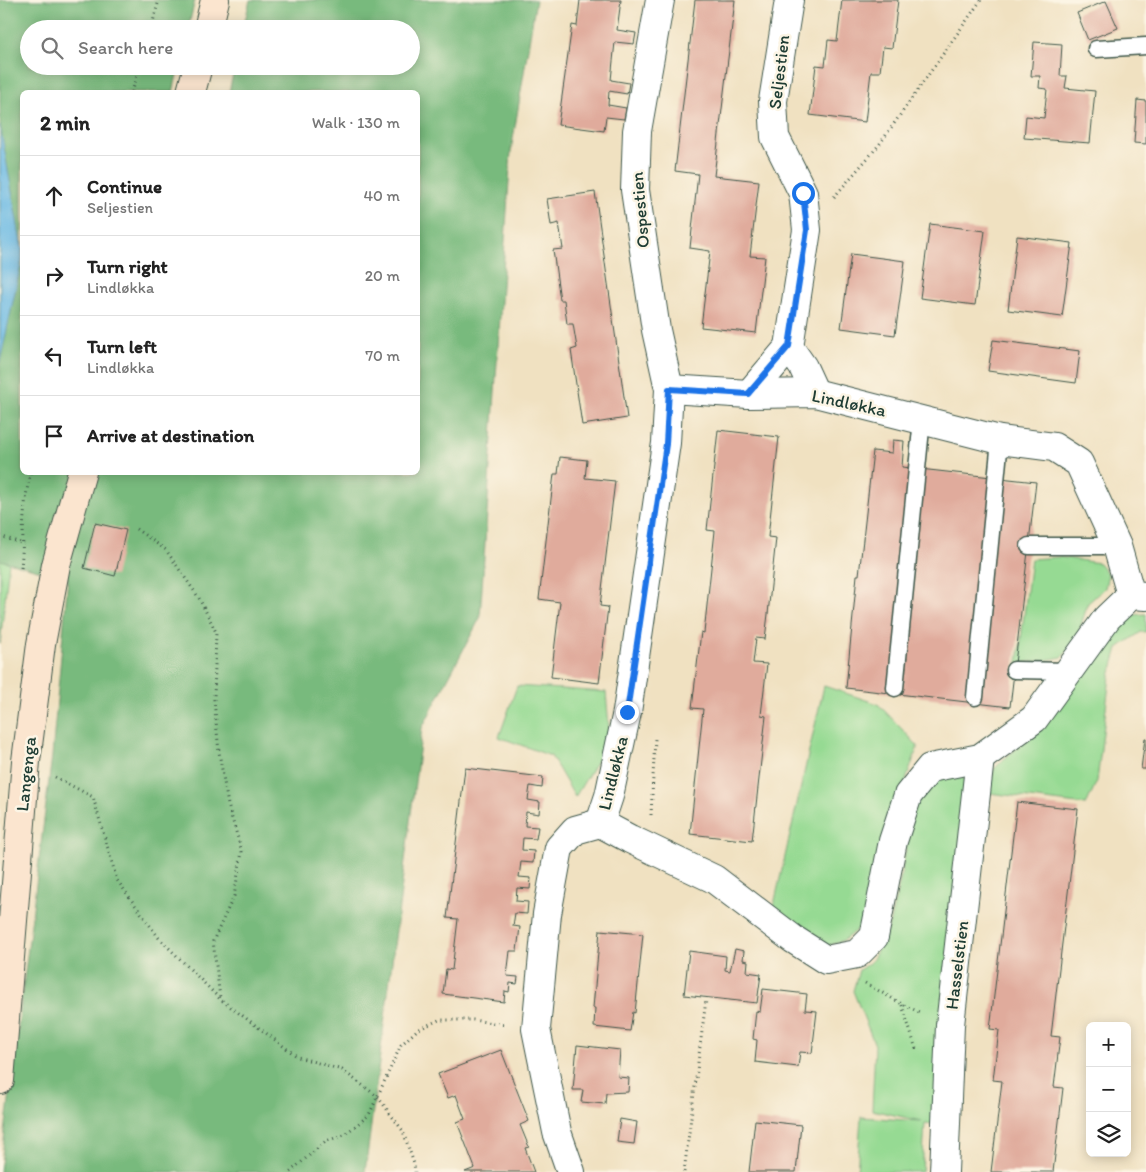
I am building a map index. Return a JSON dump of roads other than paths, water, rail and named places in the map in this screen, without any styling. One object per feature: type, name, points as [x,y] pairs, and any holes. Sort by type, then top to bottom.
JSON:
[{"type":"main road","points":[[210,20],[215,0]]},
{"type":"main road","points":[[192,90],[196,75]]},
{"type":"main road","name":"Langenga","points":[[0,1080],[26,761],[41,644],[54,574],[81,475]]},
{"type":"street","name":"Ospestien","points":[[660,0],[637,131],[635,190],[656,330],[669,389]]},
{"type":"street","name":"Seljestien","points":[[789,0],[773,101],[775,137],[803,193],[807,230],[789,346]]},
{"type":"street","points":[[748,394],[789,346],[803,367],[815,393]]},
{"type":"street","name":"Lindløkka","points":[[571,1172],[557,1132],[536,1029],[547,914],[559,848],[574,830],[600,823],[630,840],[714,879],[793,939],[826,960],[857,954],[874,937],[893,841],[908,795],[930,768],[980,758],[1034,719],[1107,618],[1138,596],[1079,463],[1054,447],[1000,440],[815,393],[748,394],[669,389],[666,444],[627,712],[609,796],[600,823]]},
{"type":"street","name":"Hasselstien","points":[[944,1172],[950,1025],[980,758]]},
{"type":"lane","points":[[1096,49],[1146,46]]},
{"type":"lane","points":[[895,688],[922,419]]},
{"type":"lane","points":[[974,697],[1000,440]]},
{"type":"lane","points":[[1029,546],[1117,546]]},
{"type":"lane","points":[[1014,670],[1070,671]]},
{"type":"water","points":[[0,125],[20,237],[20,269],[0,362]]}]
